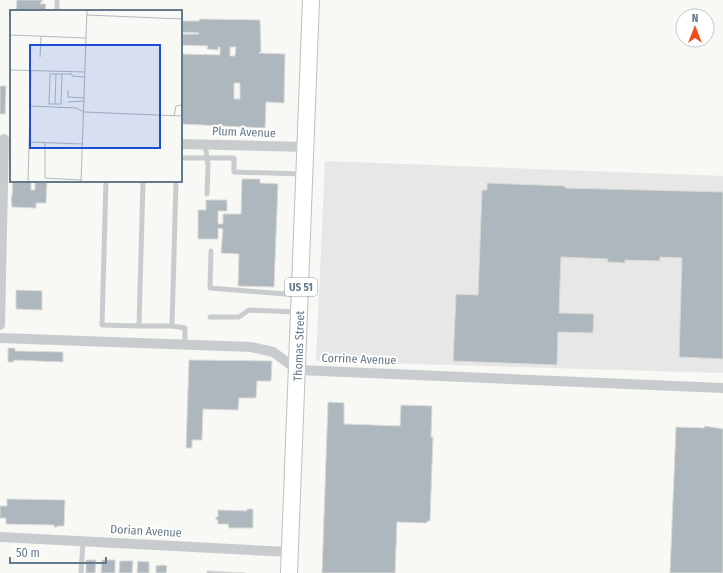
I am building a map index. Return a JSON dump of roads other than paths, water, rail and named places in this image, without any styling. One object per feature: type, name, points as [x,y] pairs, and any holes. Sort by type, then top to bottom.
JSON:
[{"type":"main road","name":"Thomas Street","points":[[289,573],[306,174],[311,0]]},
{"type":"street","points":[[0,325],[5,139]]},
{"type":"street","name":"Plum Avenue","points":[[182,144],[307,147]]},
{"type":"street","points":[[0,338],[251,348],[273,352],[298,370]]},
{"type":"street","name":"Corrine Avenue","points":[[298,370],[723,388]]},
{"type":"street","name":"Dorian Avenue","points":[[0,537],[83,540],[290,552]]},
{"type":"lane","points":[[205,144],[208,166],[207,194]]},
{"type":"lane","points":[[182,158],[234,158],[234,172],[306,174]]},
{"type":"lane","points":[[106,182],[102,325],[172,326],[185,328],[185,345]]},
{"type":"lane","points":[[139,326],[143,182]]},
{"type":"lane","points":[[172,326],[176,182]]},
{"type":"lane","points":[[212,250],[210,288],[301,296]]},
{"type":"lane","points":[[210,317],[239,317],[249,310],[300,312]]},
{"type":"lane","points":[[82,573],[83,540]]}]
